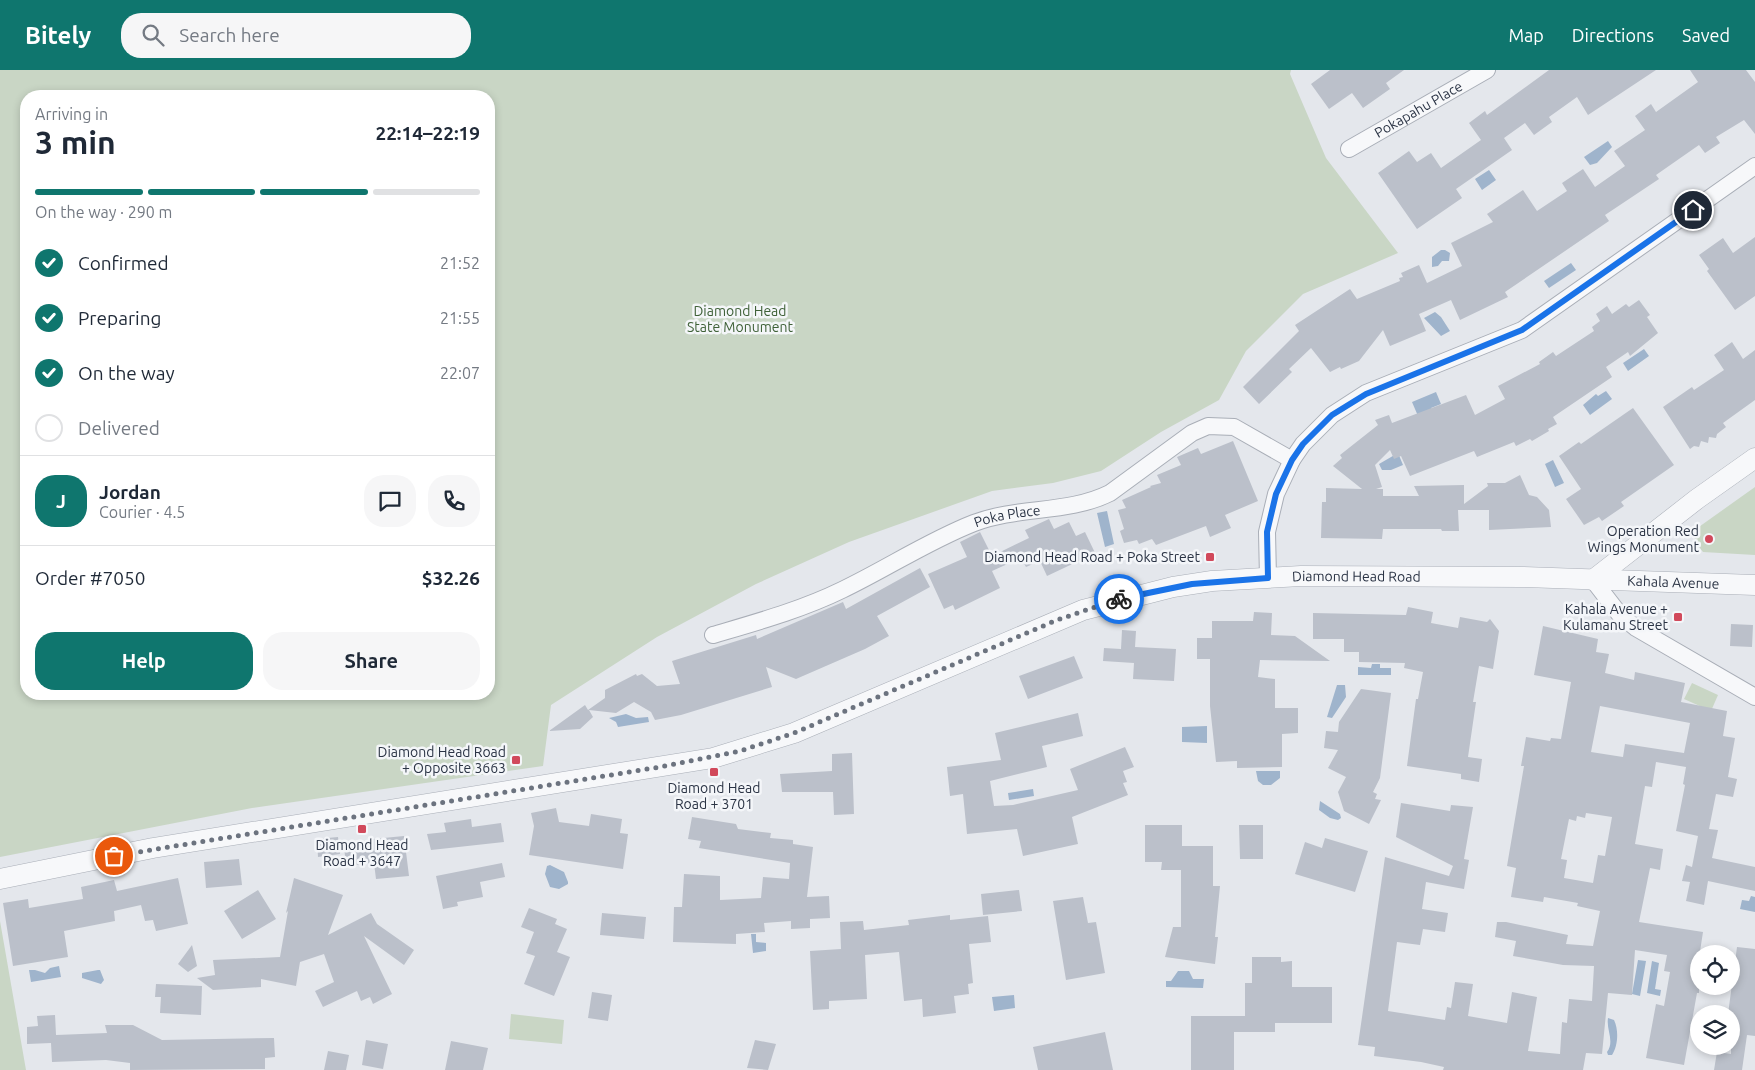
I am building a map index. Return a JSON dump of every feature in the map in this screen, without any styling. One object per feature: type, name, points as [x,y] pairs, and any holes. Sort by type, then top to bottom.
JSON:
[{"type":"street","name":"Pokapahu Place","points":[[1349,149],[1487,70]]},
{"type":"street","points":[[1268,578],[1268,522],[1276,494],[1292,460],[1317,429],[1348,403],[1366,394],[1522,330],[1755,166]]},
{"type":"street","name":"Poka Place","points":[[713,635],[818,601],[960,529],[985,519],[1015,512],[1086,503],[1098,499],[1116,489],[1192,433],[1208,426],[1234,427],[1292,460]]},
{"type":"street","points":[[1755,458],[1698,499],[1593,580],[1620,615],[1636,628],[1755,697]]},
{"type":"street","name":"Diamond Head Road","points":[[0,879],[153,848],[713,758],[794,733],[1057,620],[1108,602],[1173,587],[1212,581],[1268,578],[1523,577],[1593,580]]},
{"type":"street","name":"Kahala Avenue","points":[[1593,580],[1755,585]]},
{"type":"green space","name":"Diamond Head State Monument","points":[[0,70],[1291,70],[1290,74],[1326,158],[1398,253],[1303,294],[1246,351],[1219,400],[1161,432],[1101,471],[1053,483],[992,491],[849,542],[756,584],[657,637],[551,705],[543,766],[252,808],[0,857]]},
{"type":"green space","points":[[1755,487],[1755,555],[1703,552],[1694,541],[1696,529]]},
{"type":"green space","points":[[1692,683],[1718,695],[1711,711],[1684,699]]},
{"type":"green space","points":[[0,921],[26,1070],[0,1070]]},
{"type":"green space","points":[[511,1014],[564,1020],[562,1044],[509,1039]]},
{"type":"water","points":[[1608,141],[1612,147],[1597,163],[1590,165],[1584,157]]},
{"type":"water","points":[[1489,170],[1496,180],[1482,190],[1475,179]]},
{"type":"water","points":[[1441,250],[1450,253],[1449,261],[1442,261],[1438,266],[1432,267],[1432,257]]},
{"type":"water","points":[[1571,263],[1576,270],[1549,288],[1544,281]]},
{"type":"water","points":[[1435,312],[1441,317],[1450,331],[1441,336],[1424,318]]},
{"type":"water","points":[[1644,349],[1649,356],[1628,371],[1623,363]]},
{"type":"water","points":[[1606,391],[1612,399],[1590,415],[1583,405],[1596,394],[1598,396]]},
{"type":"water","points":[[1436,392],[1441,404],[1431,408],[1432,411],[1418,416],[1412,402]]},
{"type":"water","points":[[1398,453],[1403,465],[1391,470],[1382,470],[1379,464]]},
{"type":"water","points":[[1553,460],[1564,483],[1555,487],[1545,464]]},
{"type":"water","points":[[1107,511],[1114,544],[1105,547],[1097,513]]},
{"type":"water","points":[[1372,664],[1380,664],[1380,668],[1391,668],[1391,675],[1358,675],[1358,667],[1371,668]]},
{"type":"water","points":[[1337,685],[1345,685],[1346,697],[1332,718],[1327,717]]},
{"type":"water","points":[[626,714],[636,718],[648,717],[649,722],[618,727],[616,722],[609,718]]},
{"type":"water","points":[[1207,726],[1207,743],[1182,742],[1182,727]]},
{"type":"water","points":[[1256,771],[1280,771],[1280,778],[1271,785],[1263,785],[1258,781]]},
{"type":"water","points":[[1033,789],[1034,796],[1009,800],[1008,793]]},
{"type":"water","points":[[1320,801],[1340,814],[1341,818],[1338,820],[1330,818],[1319,810]]},
{"type":"water","points":[[550,865],[564,872],[568,884],[559,889],[550,887],[545,874],[547,866]]},
{"type":"water","points":[[1751,896],[1755,897],[1755,912],[1740,909],[1742,900],[1749,901]]},
{"type":"water","points":[[751,934],[756,934],[756,942],[766,943],[766,951],[753,953]]},
{"type":"water","points":[[1638,960],[1646,961],[1640,996],[1632,994]]},
{"type":"water","points":[[1652,961],[1659,963],[1655,989],[1661,990],[1660,996],[1647,993]]},
{"type":"water","points":[[59,966],[61,977],[31,982],[29,970],[45,973],[50,968]]},
{"type":"water","points":[[100,970],[104,980],[101,984],[82,978],[82,973]]},
{"type":"water","points":[[1178,971],[1189,971],[1193,979],[1204,979],[1203,988],[1166,987],[1166,981],[1171,981]]},
{"type":"water","points":[[1014,995],[1015,1008],[994,1011],[992,997]]},
{"type":"water","points":[[1608,1018],[1614,1020],[1617,1033],[1617,1043],[1612,1055],[1608,1055],[1607,1052],[1610,1044]]},
{"type":"building","points":[[1330,70],[1404,70],[1386,83],[1390,89],[1363,108],[1352,93],[1329,109],[1311,84]]},
{"type":"building","points":[[1549,70],[1656,70],[1588,115],[1577,97],[1549,117],[1552,122],[1534,135],[1525,123],[1504,138],[1512,150],[1456,189],[1462,198],[1417,229],[1378,173],[1409,151],[1417,162],[1431,153],[1441,168],[1481,140],[1469,123],[1485,111],[1487,115]]},
{"type":"building","points":[[1690,70],[1746,70],[1755,82],[1755,134],[1744,120],[1716,137],[1720,143],[1705,153],[1699,145],[1656,175],[1659,179],[1605,215],[1609,221],[1505,292],[1508,297],[1460,320],[1451,300],[1419,314],[1426,331],[1390,346],[1383,330],[1359,361],[1330,372],[1311,348],[1289,369],[1292,372],[1259,404],[1243,387],[1299,331],[1295,325],[1350,289],[1357,299],[1400,281],[1399,278],[1403,277],[1401,273],[1419,265],[1427,283],[1462,266],[1451,243],[1493,222],[1487,214],[1523,190],[1537,211],[1567,191],[1562,183],[1583,169],[1595,187],[1625,166],[1614,151],[1645,130],[1635,116],[1651,104],[1656,112],[1698,82]]},
{"type":"building","points":[[1755,237],[1755,296],[1735,310],[1707,271],[1709,269],[1699,255],[1723,238],[1733,253]]},
{"type":"building","points":[[1639,300],[1650,315],[1647,317],[1658,333],[1630,356],[1628,352],[1606,367],[1612,377],[1553,417],[1557,424],[1548,429],[1549,431],[1532,441],[1530,439],[1516,446],[1514,442],[1477,457],[1474,451],[1410,476],[1401,456],[1394,459],[1390,450],[1375,465],[1382,487],[1376,489],[1383,489],[1383,496],[1419,496],[1414,486],[1464,485],[1464,504],[1488,486],[1487,483],[1505,483],[1520,475],[1529,495],[1537,497],[1549,510],[1551,527],[1489,530],[1489,510],[1458,510],[1459,531],[1442,531],[1441,529],[1383,529],[1382,539],[1321,538],[1322,502],[1326,502],[1326,488],[1362,489],[1333,466],[1342,458],[1340,455],[1378,425],[1375,420],[1389,415],[1392,423],[1466,395],[1475,415],[1505,399],[1498,386],[1540,364],[1539,362],[1553,352],[1556,356],[1594,331],[1592,327],[1600,321],[1596,314],[1607,306],[1612,314],[1626,304],[1629,307]]},
{"type":"building","points":[[1732,342],[1743,359],[1755,350],[1755,400],[1723,423],[1726,427],[1717,434],[1716,438],[1709,437],[1708,443],[1701,441],[1699,447],[1694,446],[1690,449],[1663,407],[1692,387],[1694,390],[1724,370],[1714,355]]},
{"type":"building","points":[[1633,408],[1674,465],[1621,502],[1624,506],[1602,521],[1599,517],[1584,525],[1566,499],[1581,489],[1559,456],[1579,442],[1581,444]]},
{"type":"building","points":[[1233,441],[1258,501],[1225,515],[1231,528],[1210,537],[1206,526],[1156,545],[1152,539],[1139,544],[1137,540],[1124,543],[1120,531],[1124,529],[1118,510],[1126,508],[1122,500],[1150,486],[1161,483],[1157,475],[1181,465],[1177,457],[1198,448],[1201,454]]},
{"type":"building","points":[[1049,519],[1054,529],[1069,522],[1076,536],[1085,532],[1097,557],[1084,563],[1083,559],[1047,576],[1040,561],[1026,567],[1021,558],[992,571],[1000,588],[955,610],[953,605],[944,609],[928,574],[967,557],[960,542],[980,532],[992,556],[1029,538],[1025,530]]},
{"type":"building","points":[[920,568],[930,587],[877,616],[889,636],[865,649],[796,679],[766,667],[772,687],[681,715],[655,720],[651,712],[634,702],[616,713],[589,710],[593,717],[580,729],[549,731],[585,705],[588,710],[605,698],[605,690],[636,674],[637,676],[642,674],[657,686],[680,684],[672,661],[756,635],[757,639],[843,602],[846,609]]},
{"type":"building","points":[[1408,607],[1433,612],[1431,623],[1458,628],[1460,617],[1487,622],[1490,619],[1499,631],[1493,669],[1479,666],[1473,702],[1476,702],[1468,757],[1482,759],[1479,782],[1461,779],[1461,774],[1407,766],[1416,699],[1418,699],[1423,672],[1404,668],[1405,663],[1359,662],[1359,652],[1344,652],[1344,639],[1313,639],[1313,613],[1406,615]]},
{"type":"building","points":[[1254,612],[1272,613],[1271,635],[1295,636],[1330,661],[1260,660],[1258,677],[1275,679],[1275,708],[1298,708],[1298,733],[1282,734],[1282,767],[1237,768],[1237,761],[1216,762],[1210,706],[1210,659],[1197,659],[1197,638],[1212,638],[1212,621],[1253,621]]},
{"type":"building","points":[[1731,624],[1753,625],[1752,647],[1730,646]]},
{"type":"building","points":[[1543,626],[1598,639],[1596,652],[1609,654],[1605,673],[1634,680],[1635,672],[1685,683],[1681,702],[1727,711],[1723,736],[1735,738],[1728,777],[1737,779],[1733,797],[1716,794],[1709,829],[1718,830],[1712,858],[1755,867],[1755,891],[1708,881],[1704,905],[1686,901],[1690,882],[1682,881],[1686,865],[1692,867],[1698,836],[1676,831],[1685,785],[1683,784],[1686,767],[1656,762],[1652,787],[1645,786],[1635,844],[1663,849],[1660,870],[1650,868],[1639,922],[1703,932],[1701,945],[1690,945],[1690,995],[1697,995],[1695,1005],[1690,1005],[1690,1032],[1684,1065],[1646,1058],[1656,1004],[1664,1006],[1670,972],[1664,971],[1667,955],[1635,950],[1632,995],[1608,993],[1602,1054],[1586,1053],[1583,1070],[1443,1070],[1444,1067],[1421,1062],[1374,1056],[1375,1047],[1358,1045],[1385,857],[1449,876],[1453,866],[1396,837],[1401,803],[1450,811],[1451,805],[1473,807],[1464,859],[1469,860],[1464,889],[1426,882],[1422,909],[1448,913],[1445,932],[1423,929],[1420,945],[1397,942],[1388,1011],[1445,1020],[1447,1007],[1451,1008],[1455,982],[1473,984],[1468,1016],[1507,1023],[1512,992],[1537,997],[1528,1051],[1560,1054],[1562,1022],[1567,1023],[1569,999],[1592,1001],[1594,966],[1563,965],[1513,956],[1516,941],[1495,937],[1497,922],[1506,922],[1568,935],[1566,944],[1593,946],[1600,911],[1577,906],[1578,903],[1544,897],[1543,902],[1511,897],[1516,868],[1507,866],[1524,766],[1521,766],[1526,737],[1550,741],[1551,738],[1561,739],[1571,682],[1534,675]],"holes":[[[1600,706],[1690,723],[1684,753],[1625,744],[1623,757],[1591,752]],[[1586,813],[1612,817],[1605,856],[1598,855],[1593,883],[1564,878],[1567,860],[1561,859],[1569,819],[1576,821],[1577,816],[1585,818]]]},
{"type":"building","points":[[1122,630],[1136,631],[1135,647],[1176,649],[1174,681],[1133,679],[1134,663],[1103,661],[1104,648],[1121,649]]},
{"type":"building","points":[[1074,656],[1083,678],[1028,699],[1019,676]]},
{"type":"building","points":[[1361,689],[1391,693],[1380,778],[1373,792],[1377,794],[1375,799],[1381,800],[1369,824],[1344,811],[1338,792],[1346,777],[1328,768],[1338,750],[1324,748],[1326,731],[1338,732],[1339,722]]},
{"type":"building","points":[[1078,713],[1083,736],[1042,746],[1047,767],[990,781],[994,806],[1013,805],[1078,790],[1070,769],[1125,747],[1134,767],[1123,771],[1127,782],[1123,783],[1128,795],[1072,817],[1078,844],[1023,856],[1017,829],[967,834],[963,794],[950,796],[947,767],[1001,760],[995,733]]},
{"type":"building","points":[[852,753],[854,814],[834,815],[833,792],[782,792],[780,774],[832,771],[832,754]]},
{"type":"building","points":[[556,808],[559,822],[589,826],[591,814],[622,819],[620,833],[628,834],[623,869],[529,855],[534,826],[531,813]]},
{"type":"building","points":[[692,817],[736,824],[738,829],[771,833],[770,838],[793,840],[793,844],[813,847],[807,897],[829,896],[830,918],[810,919],[810,928],[791,929],[791,921],[764,923],[765,932],[736,934],[736,944],[673,942],[674,907],[682,907],[684,874],[720,876],[720,900],[761,898],[763,877],[789,879],[790,863],[699,848],[701,841],[688,839]]},
{"type":"building","points":[[471,819],[472,827],[501,823],[504,842],[431,850],[427,834],[446,832],[444,823]]},
{"type":"building","points":[[1145,825],[1182,825],[1182,846],[1213,846],[1213,886],[1220,886],[1215,937],[1218,937],[1215,964],[1165,957],[1173,927],[1181,927],[1181,870],[1161,870],[1162,862],[1145,862]]},
{"type":"building","points":[[1239,825],[1263,825],[1263,859],[1240,859]]},
{"type":"building","points":[[404,836],[409,876],[376,879],[374,863],[346,866],[344,846],[373,843],[373,839]]},
{"type":"building","points":[[338,837],[340,854],[318,857],[317,839]]},
{"type":"building","points":[[1325,838],[1368,851],[1355,892],[1295,874],[1305,842],[1322,848]]},
{"type":"building","points":[[239,859],[242,885],[206,888],[204,862]]},
{"type":"building","points":[[502,863],[505,877],[480,882],[483,897],[457,902],[458,906],[443,909],[436,876]]},
{"type":"building","points":[[178,878],[188,924],[156,931],[153,920],[145,921],[141,905],[114,911],[115,921],[64,931],[68,957],[13,966],[3,903],[28,899],[29,908],[83,899],[81,887],[114,880],[117,891]]},
{"type":"building","points":[[294,878],[343,895],[328,935],[371,913],[377,924],[414,950],[404,965],[364,936],[392,994],[373,1004],[370,997],[361,1001],[357,991],[323,1007],[315,991],[334,982],[324,954],[300,962],[296,986],[261,979],[261,987],[213,990],[197,978],[215,975],[213,960],[280,957],[288,911],[286,913]]},
{"type":"building","points":[[258,890],[276,919],[242,939],[224,911]]},
{"type":"building","points":[[1019,890],[1022,911],[983,915],[981,894]]},
{"type":"building","points":[[1083,897],[1088,923],[1096,922],[1105,973],[1066,980],[1053,901]]},
{"type":"building","points":[[529,908],[557,919],[555,924],[567,929],[557,952],[570,957],[554,996],[524,984],[535,956],[526,953],[534,932],[521,927]]},
{"type":"building","points":[[602,913],[646,917],[644,939],[600,935]]},
{"type":"building","points":[[950,915],[950,920],[988,916],[991,942],[969,944],[973,983],[968,984],[969,994],[954,996],[956,1013],[923,1017],[922,999],[904,1001],[899,952],[865,955],[867,999],[829,1001],[829,1009],[813,1010],[810,951],[841,949],[840,922],[863,921],[864,930],[909,925],[908,920]]},
{"type":"building","points":[[192,945],[197,966],[188,972],[178,964]]},
{"type":"building","points":[[1740,947],[1755,949],[1755,1036],[1747,1035],[1742,1070],[1714,1070],[1716,1055],[1740,1055],[1740,1005],[1729,1005],[1731,995],[1740,995]]},
{"type":"building","points":[[1252,957],[1281,957],[1281,962],[1292,961],[1292,987],[1332,987],[1332,1023],[1275,1023],[1275,1032],[1234,1032],[1234,1070],[1191,1070],[1191,1016],[1245,1016],[1245,983],[1252,983]]},
{"type":"building","points":[[156,984],[202,986],[201,1015],[160,1013],[161,997],[155,997]]},
{"type":"building","points":[[592,992],[612,995],[608,1021],[588,1018]]},
{"type":"building","points":[[55,1015],[56,1035],[107,1033],[105,1025],[133,1025],[162,1040],[274,1038],[275,1057],[265,1058],[265,1069],[130,1070],[130,1063],[106,1060],[52,1062],[51,1043],[27,1044],[27,1027],[38,1026],[37,1016]]},
{"type":"building","points":[[1105,1032],[1113,1070],[1038,1070],[1033,1047]]},
{"type":"building","points":[[366,1040],[388,1044],[383,1069],[362,1065]]},
{"type":"building","points":[[755,1040],[776,1044],[768,1070],[747,1068]]},
{"type":"building","points":[[451,1041],[488,1048],[483,1070],[445,1070]]},
{"type":"building","points":[[328,1051],[349,1055],[346,1070],[324,1070]]},
{"type":"way so far","points":[[114,856],[153,848],[713,758],[780,738],[1057,620],[1119,599]]},
{"type":"place","name":"Operation Red Wings Monument","points":[[1709,539]]},
{"type":"place","name":"Diamond Head Road + Poka Street","points":[[1210,557]]},
{"type":"place","name":"Kahala Avenue + Kulamanu Street","points":[[1678,617]]},
{"type":"place","name":"Diamond Head Road + Opposite 3663","points":[[516,760]]},
{"type":"place","name":"Diamond Head Road + 3701","points":[[714,772]]},
{"type":"place","name":"Diamond Head Road + 3647","points":[[362,829]]},
{"type":"route","points":[[1119,599],[1173,587],[1212,581],[1268,578],[1266,551],[1268,522],[1283,476],[1303,444],[1332,415],[1348,403],[1366,394],[1522,330],[1693,210]]}]
